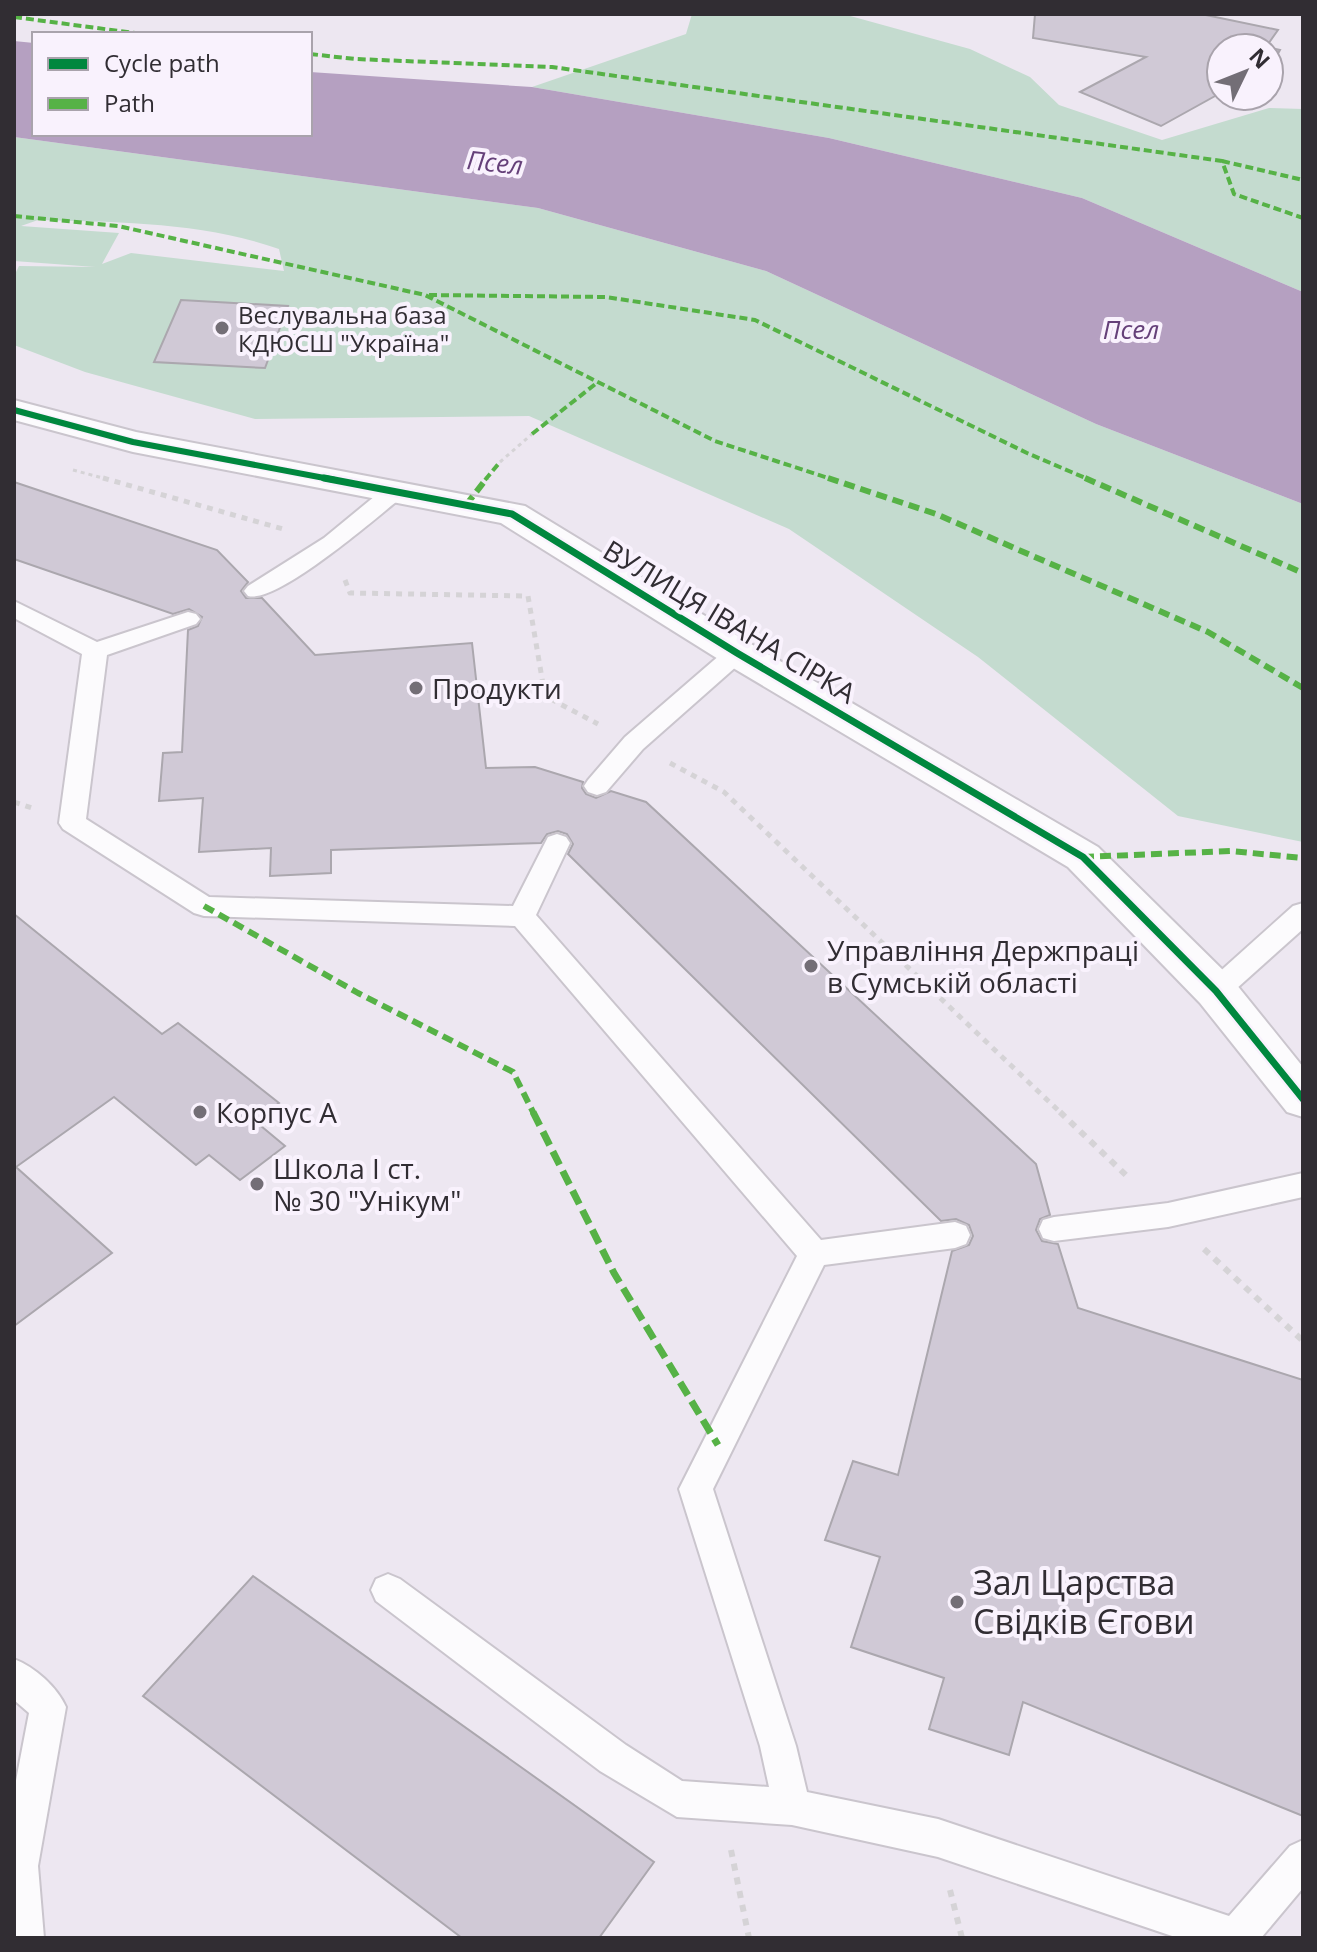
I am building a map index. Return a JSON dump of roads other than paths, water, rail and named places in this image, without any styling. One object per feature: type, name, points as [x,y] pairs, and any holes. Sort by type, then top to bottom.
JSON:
[{"type":"street","name":"ВУЛИЦЯ ІВАНА СІРКА","points":[[14,410],[133,442],[512,514],[737,653],[1083,857],[1216,991],[1303,1099]]},
{"type":"lane","points":[[256,591],[332,543],[394,492]]},
{"type":"lane","points":[[14,608],[95,651],[188,619]]},
{"type":"lane","points":[[95,651],[72,823],[204,906],[522,916],[814,1254]]},
{"type":"lane","points":[[597,786],[634,743],[737,653]]},
{"type":"lane","points":[[522,916],[557,843]]},
{"type":"lane","points":[[1216,991],[1303,913]]},
{"type":"lane","points":[[1054,1229],[1168,1215],[1303,1185]]},
{"type":"lane","points":[[814,1254],[955,1235]]},
{"type":"lane","points":[[792,1807],[778,1746],[696,1489],[814,1254]]},
{"type":"lane","points":[[388,1590],[613,1758],[677,1799],[792,1807],[938,1838],[1236,1938],[1303,1859]]},
{"type":"lane","points":[[14,1676],[48,1707],[19,1866],[25,1938]]},
{"type":"water","name":"Псел","points":[[14,41],[32,43],[32,136],[312,136],[312,72],[532,87],[829,138],[1082,198],[1303,292],[1303,504],[1096,424],[766,271],[538,208],[14,137]]},
{"type":"place","name":"Веслувальна база КДЮСШ \"Україна\"","points":[[222,328]]},
{"type":"place","name":"Продукти","points":[[416,688]]},
{"type":"place","name":"Управління Держпраці в Сумській області","points":[[811,966]]},
{"type":"place","name":"Корпус А","points":[[200,1112]]},
{"type":"place","name":"Школа І ст. № 30 \"Унікум\"","points":[[257,1184]]},
{"type":"place","name":"Зал Царства Свідків Єгови","points":[[957,1602]]}]
